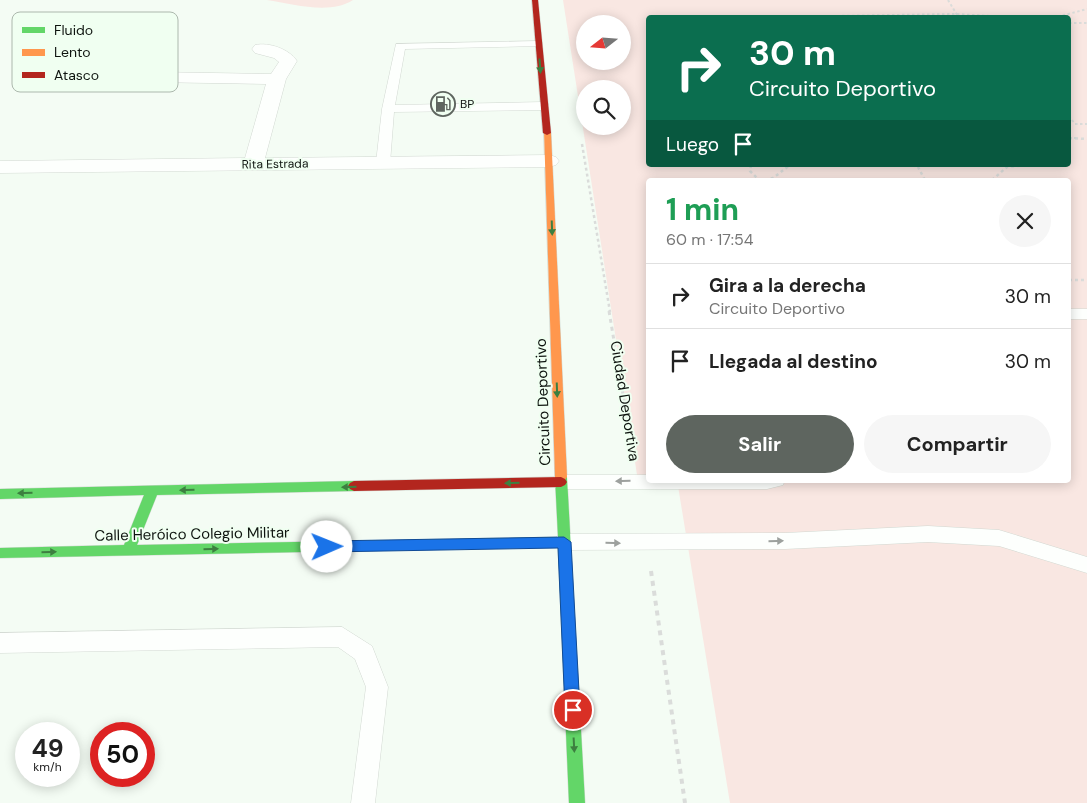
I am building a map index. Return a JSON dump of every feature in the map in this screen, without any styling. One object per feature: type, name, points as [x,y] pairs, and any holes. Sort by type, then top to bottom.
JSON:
[{"type":"main road","name":"Circuito Deportivo","points":[[535,0],[549,161],[561,482],[577,803]]},
{"type":"main road","points":[[0,494],[561,482]]},
{"type":"main road","points":[[129,550],[152,491]]},
{"type":"main road","name":"Calle Heróico Colegio Militar","points":[[0,553],[564,542]]},
{"type":"street","points":[[253,164],[277,80],[288,61],[280,54],[261,48]]},
{"type":"street","points":[[178,77],[277,80]]},
{"type":"street","name":"Rita Estrada","points":[[0,167],[549,161]]},
{"type":"lane","points":[[383,163],[388,109],[400,46],[538,44]]},
{"type":"lane","points":[[388,109],[543,106]]},
{"type":"lane","points":[[1071,314],[1087,314]]},
{"type":"lane","points":[[561,482],[646,481]]},
{"type":"lane","points":[[564,542],[647,543],[794,540],[928,534],[999,538],[1087,565]]},
{"type":"lane","points":[[0,643],[342,636],[364,653],[377,687],[363,803]]},
{"type":"path","points":[[948,0],[956,14]]},
{"type":"path","points":[[1063,15],[1087,8]]},
{"type":"path","points":[[894,15],[973,15]]},
{"type":"path","points":[[1071,23],[1087,23]]},
{"type":"path","points":[[1071,119],[1075,124],[1087,124]]},
{"type":"path","name":"Ciudad Deportiva","points":[[581,135],[638,481]]},
{"type":"path","points":[[1071,138],[1087,139]]},
{"type":"path","points":[[751,167],[750,171],[758,178]]},
{"type":"path","points":[[773,178],[787,167]]},
{"type":"path","points":[[994,178],[1007,167]]},
{"type":"path","points":[[1071,280],[1087,280]]},
{"type":"path","points":[[647,543],[686,803]]},
{"type":"shaded area","points":[[267,0],[353,0],[334,7],[323,8]]},
{"type":"shaded area","points":[[563,0],[1087,0],[1087,803],[730,803],[677,483],[1071,483],[1071,178],[646,178],[646,480],[638,481],[584,135],[631,135],[631,80],[576,80],[576,83]]},
{"type":"traffic: fast","points":[[561,477],[577,803]]},
{"type":"traffic: fast","points":[[0,494],[354,486]]},
{"type":"traffic: fast","points":[[129,550],[152,491]]},
{"type":"traffic: fast","points":[[0,553],[564,542]]},
{"type":"traffic: slow","points":[[547,133],[561,477]]},
{"type":"traffic: jam","points":[[535,0],[547,133]]},
{"type":"traffic: jam","points":[[354,486],[561,482]]},
{"type":"place","name":"BP","points":[[443,104]]},
{"type":"route","points":[[327,547],[564,542],[573,710]]}]
